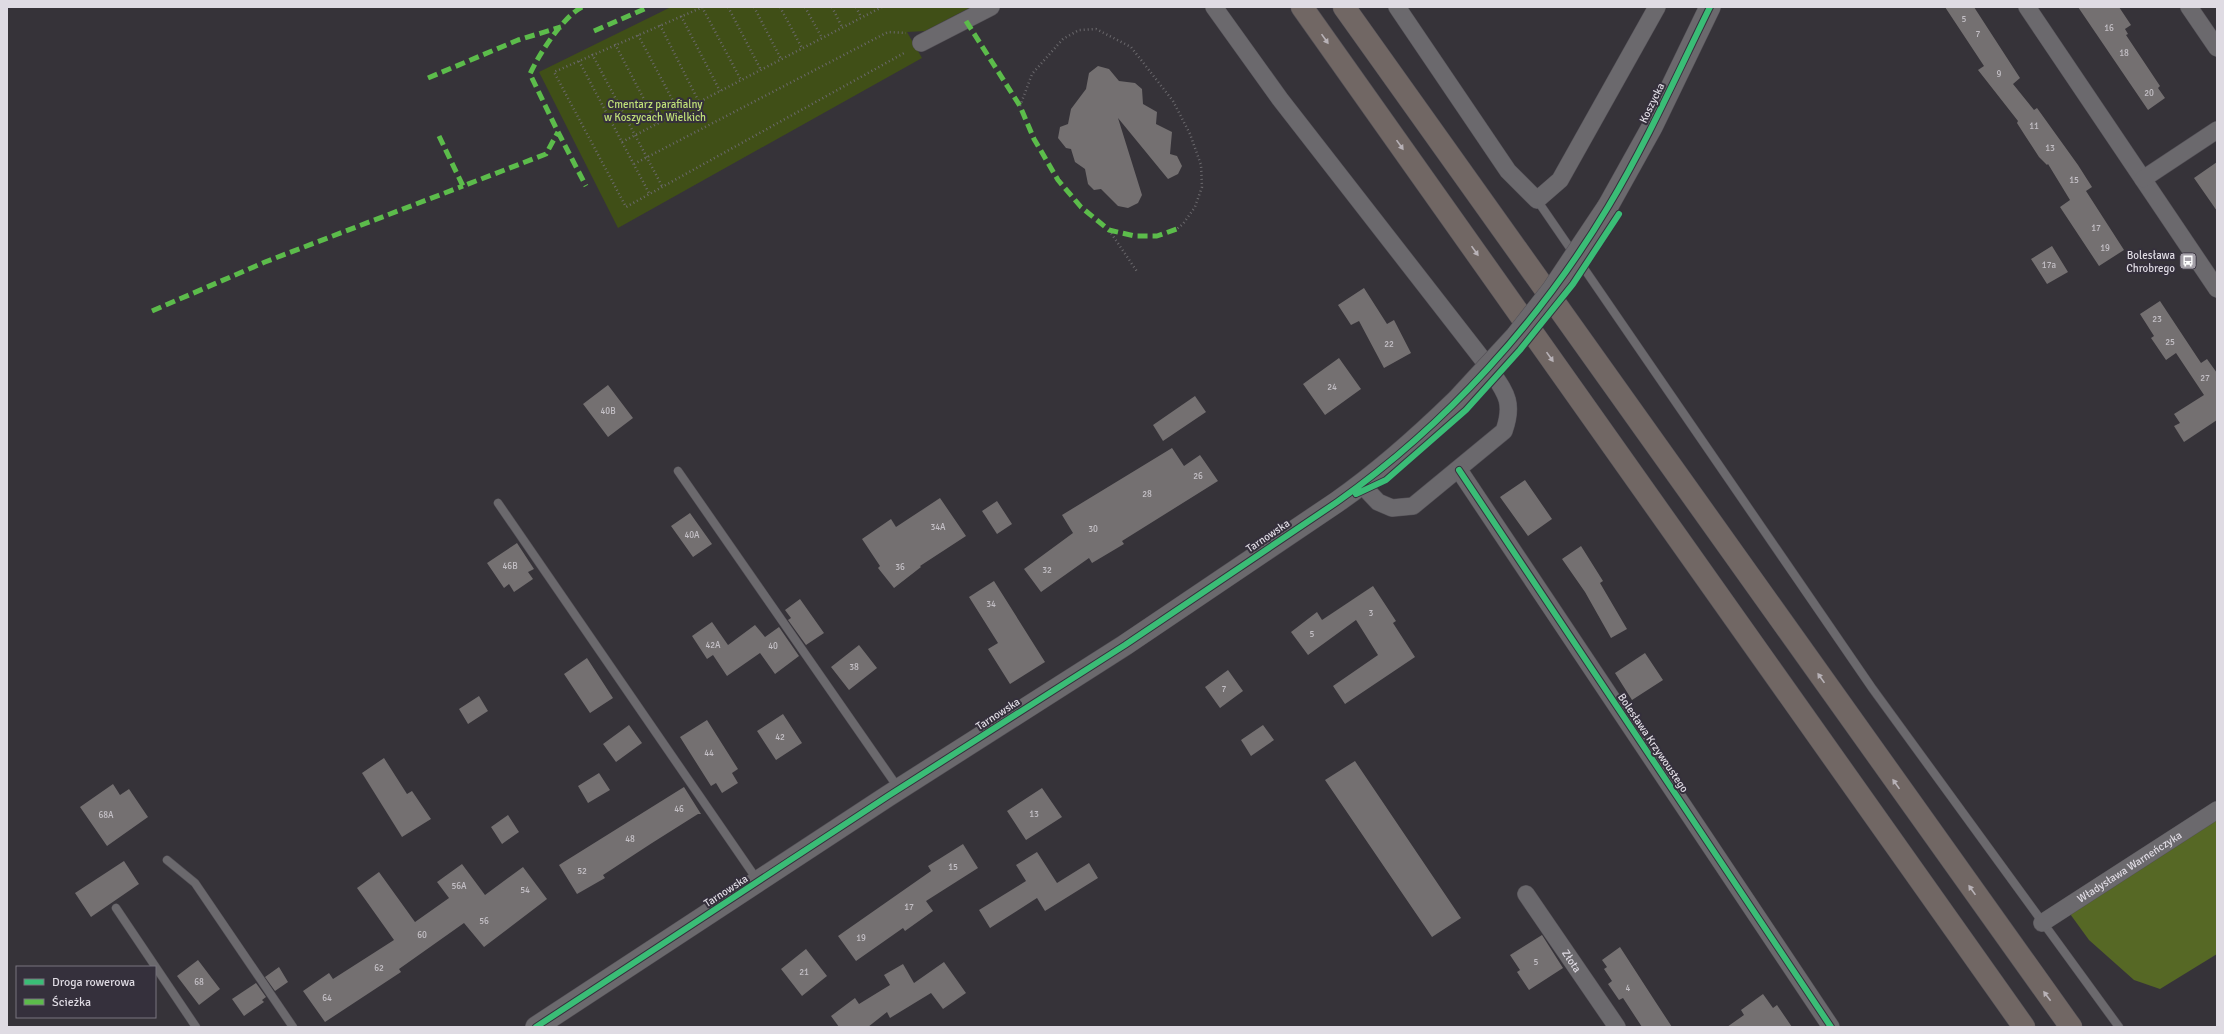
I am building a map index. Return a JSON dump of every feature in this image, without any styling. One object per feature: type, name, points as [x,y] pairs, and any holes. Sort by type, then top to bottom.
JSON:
[{"type":"main road","points":[[1302,7],[2024,1027]]},
{"type":"main road","points":[[1344,7],[2071,1027]]},
{"type":"street","points":[[914,42],[992,7]]},
{"type":"street","points":[[1214,7],[1280,99],[1487,365],[1508,398],[1509,416],[1504,431],[1459,470],[1413,506],[1392,508],[1378,502],[1362,485]]},
{"type":"street","points":[[1398,7],[1508,171],[1537,200],[1560,180],[1657,7]]},
{"type":"street","name":"Koszycka","points":[[1457,400],[1525,325],[1583,247],[1608,206],[1652,127],[1710,7]]},
{"type":"street","points":[[2026,7],[2217,289]]},
{"type":"street","points":[[2189,7],[2217,48]]},
{"type":"street","points":[[2143,179],[2217,130]]},
{"type":"street","name":"Tarnowska","points":[[536,1027],[899,790],[1125,645],[1362,485],[1416,439],[1457,400]]},
{"type":"street","name":"Bolesława Krzywoustego","points":[[1459,470],[1831,1027]]},
{"type":"street","name":"Władysława Warneńczyka","points":[[2042,923],[2217,810]]},
{"type":"street","name":"Złota","points":[[1526,894],[1617,1027]]},
{"type":"lane","points":[[1537,200],[1872,688],[2118,1027]]},
{"type":"lane","points":[[678,471],[899,790]]},
{"type":"lane","points":[[498,502],[758,882]]},
{"type":"lane","points":[[167,860],[195,882],[293,1027]]},
{"type":"lane","points":[[116,908],[155,966]]},
{"type":"lane","points":[[156,968],[196,1027]]},
{"type":"path","points":[[741,80],[703,7],[592,54],[554,72],[626,207],[914,42]]},
{"type":"path","points":[[728,7],[761,70]]},
{"type":"path","points":[[754,7],[782,59]]},
{"type":"path","points":[[780,7],[802,48]]},
{"type":"path","points":[[805,7],[822,38]]},
{"type":"path","points":[[832,7],[842,27]]},
{"type":"path","points":[[856,7],[862,17]]},
{"type":"path","points":[[622,142],[880,7]]},
{"type":"path","points":[[681,16],[720,91]]},
{"type":"path","points":[[660,25],[699,102]]},
{"type":"path","points":[[1020,106],[1032,74],[1063,39],[1079,30],[1096,29],[1132,47],[1173,101],[1190,134],[1201,165],[1202,187],[1195,207],[1183,224],[1177,229]]},
{"type":"path","points":[[634,164],[888,32],[914,42]]},
{"type":"path","points":[[638,35],[679,112]]},
{"type":"path","points":[[615,44],[657,124]]},
{"type":"path","points":[[592,54],[662,186]]},
{"type":"path","points":[[579,61],[649,194]]},
{"type":"path","points":[[1109,230],[1138,273]]},
{"type":"green space","name":"Cmentarz parafialny w Koszycach Wielkich","points":[[671,7],[971,7],[925,31],[907,32],[922,58],[618,228],[539,72]]},
{"type":"green space","points":[[2217,817],[2217,954],[2160,989],[2134,980],[2089,940],[2065,907]]},
{"type":"building","points":[[1945,7],[1974,7],[2020,78],[2013,84],[2034,110],[2037,108],[2078,165],[2092,187],[2086,191],[2124,250],[2099,266],[2060,207],[2070,200],[2048,164],[2047,165],[2039,157],[2017,123],[2018,121],[1978,70],[1984,66]]},
{"type":"building","points":[[2078,7],[2119,7],[2131,25],[2125,29],[2128,34],[2126,35],[2160,86],[2158,88],[2165,98],[2148,110]]},
{"type":"building","points":[[1098,66],[1109,69],[1119,81],[1135,83],[1142,89],[1143,104],[1157,112],[1156,124],[1172,132],[1170,154],[1177,156],[1182,166],[1178,174],[1168,179],[1118,118],[1142,195],[1138,203],[1128,208],[1118,206],[1101,189],[1094,190],[1088,184],[1085,169],[1075,162],[1071,149],[1066,148],[1058,138],[1060,127],[1068,124],[1071,109],[1086,89],[1089,73]]},
{"type":"building","points":[[2217,162],[2217,211],[2194,178]]},
{"type":"building","points":[[2052,246],[2068,272],[2047,284],[2031,259]]},
{"type":"building","points":[[1364,288],[1387,324],[1394,320],[1411,353],[1384,368],[1359,321],[1351,325],[1338,305]]},
{"type":"building","points":[[2160,301],[2201,363],[2207,359],[2217,373],[2217,420],[2184,442],[2174,426],[2180,423],[2174,414],[2204,395],[2176,353],[2166,360],[2151,338],[2154,336],[2140,314]]},
{"type":"building","points":[[1339,358],[1361,389],[1325,415],[1303,384]]},
{"type":"building","points":[[608,385],[633,418],[608,437],[583,404]]},
{"type":"building","points":[[1195,396],[1206,412],[1163,441],[1153,425]]},
{"type":"building","points":[[1172,448],[1184,466],[1200,455],[1218,481],[1122,541],[1124,544],[1092,563],[1089,558],[1041,592],[1024,569],[1073,533],[1062,515]]},
{"type":"building","points":[[1525,480],[1552,519],[1528,536],[1500,497]]},
{"type":"building","points":[[940,498],[966,536],[920,566],[921,567],[894,588],[878,568],[880,566],[862,539],[891,519],[896,527]]},
{"type":"building","points":[[997,501],[1012,524],[997,534],[982,511]]},
{"type":"building","points":[[690,513],[712,544],[693,557],[671,526]]},
{"type":"building","points":[[517,543],[534,569],[528,572],[533,579],[514,592],[509,584],[504,588],[487,563]]},
{"type":"building","points":[[1581,546],[1603,581],[1600,583],[1627,629],[1611,638],[1585,592],[1562,559]]},
{"type":"building","points":[[994,581],[1045,662],[1010,684],[988,649],[998,643],[969,597]]},
{"type":"building","points":[[1373,586],[1396,621],[1393,623],[1415,657],[1345,704],[1333,686],[1378,655],[1356,620],[1308,655],[1291,632],[1317,612],[1322,620]]},
{"type":"building","points":[[800,599],[824,633],[806,645],[788,620],[791,618],[785,610]]},
{"type":"building","points":[[712,622],[728,645],[755,625],[765,637],[779,627],[799,656],[775,674],[760,653],[727,676],[713,655],[707,659],[692,636]]},
{"type":"building","points":[[859,645],[877,668],[849,690],[831,667]]},
{"type":"building","points":[[1645,653],[1663,680],[1632,700],[1615,673]]},
{"type":"building","points":[[587,658],[613,698],[590,713],[564,674]]},
{"type":"building","points":[[1228,670],[1243,691],[1220,708],[1205,687]]},
{"type":"building","points":[[479,696],[488,711],[468,724],[459,709]]},
{"type":"building","points":[[783,714],[802,743],[776,760],[757,731]]},
{"type":"building","points":[[707,720],[738,769],[732,773],[738,783],[722,793],[716,783],[711,786],[680,737]]},
{"type":"building","points":[[629,725],[642,743],[616,762],[603,744]]},
{"type":"building","points":[[1263,725],[1274,740],[1251,756],[1241,740]]},
{"type":"building","points":[[384,758],[407,794],[412,791],[431,819],[402,837],[362,773]]},
{"type":"building","points":[[1355,761],[1461,918],[1432,937],[1325,780]]},
{"type":"building","points":[[599,773],[610,790],[588,803],[578,786]]},
{"type":"building","points":[[113,784],[120,795],[129,789],[148,817],[107,846],[80,807]]},
{"type":"building","points":[[684,787],[701,814],[698,814],[652,843],[603,875],[605,878],[577,894],[559,865]]},
{"type":"building","points":[[1042,788],[1062,817],[1026,840],[1007,811]]},
{"type":"building","points":[[508,815],[519,832],[502,844],[491,827]]},
{"type":"building","points":[[963,844],[978,868],[926,901],[933,911],[905,931],[903,928],[856,961],[838,936],[931,871],[928,866]]},
{"type":"building","points":[[1037,852],[1057,883],[1089,863],[1098,878],[1045,911],[1037,898],[990,928],[979,910],[1026,881],[1016,865]]},
{"type":"building","points":[[124,861],[139,884],[91,917],[75,893]]},
{"type":"building","points":[[462,864],[485,895],[523,867],[547,899],[484,947],[464,923],[399,969],[401,972],[325,1022],[303,991],[329,973],[333,979],[394,940],[357,888],[379,872],[415,922],[449,898],[437,882]]},
{"type":"building","points":[[1542,935],[1563,968],[1529,990],[1517,972],[1520,970],[1510,955]]},
{"type":"building","points":[[1620,947],[1672,1027],[1642,1027],[1623,998],[1619,1000],[1608,984],[1612,981],[1604,969],[1607,967],[1602,960]]},
{"type":"building","points":[[806,949],[827,976],[802,996],[781,969]]},
{"type":"building","points":[[198,960],[220,989],[199,1005],[177,976]]},
{"type":"building","points":[[944,962],[966,993],[943,1009],[931,993],[890,1018],[887,1012],[868,1027],[839,1027],[831,1016],[855,998],[859,1004],[890,985],[884,975],[903,964],[914,983]]},
{"type":"building","points":[[279,967],[288,982],[275,991],[265,977]]},
{"type":"building","points":[[256,983],[266,997],[262,1000],[264,1002],[244,1016],[232,999]]},
{"type":"building","points":[[1763,994],[1773,1008],[1777,1005],[1792,1027],[1727,1027],[1744,1015],[1741,1010]]},
{"type":"marked path","points":[[582,7],[567,19],[552,37],[539,56],[530,74],[586,186]]},
{"type":"marked path","points":[[594,31],[649,7]]},
{"type":"marked path","points":[[966,21],[1020,106],[1034,139],[1058,180],[1081,207],[1109,230],[1135,236],[1157,236],[1177,229]]},
{"type":"marked path","points":[[428,78],[518,40],[561,27]]},
{"type":"marked path","points":[[439,136],[463,186],[546,154],[558,132]]},
{"type":"marked path","points":[[152,311],[265,262],[463,186]]},
{"type":"cycle path","points":[[536,1027],[888,796],[1125,645],[1337,502],[1377,472],[1416,439],[1453,405],[1488,368],[1521,330],[1581,249],[1608,207],[1636,158],[1710,7]]},
{"type":"cycle path","points":[[1356,494],[1386,480],[1466,410],[1520,350],[1573,284],[1619,214]]},
{"type":"cycle path","points":[[1459,470],[1831,1027]]},
{"type":"place","name":"Bolesława Chrobrego","points":[[2188,261]]}]
